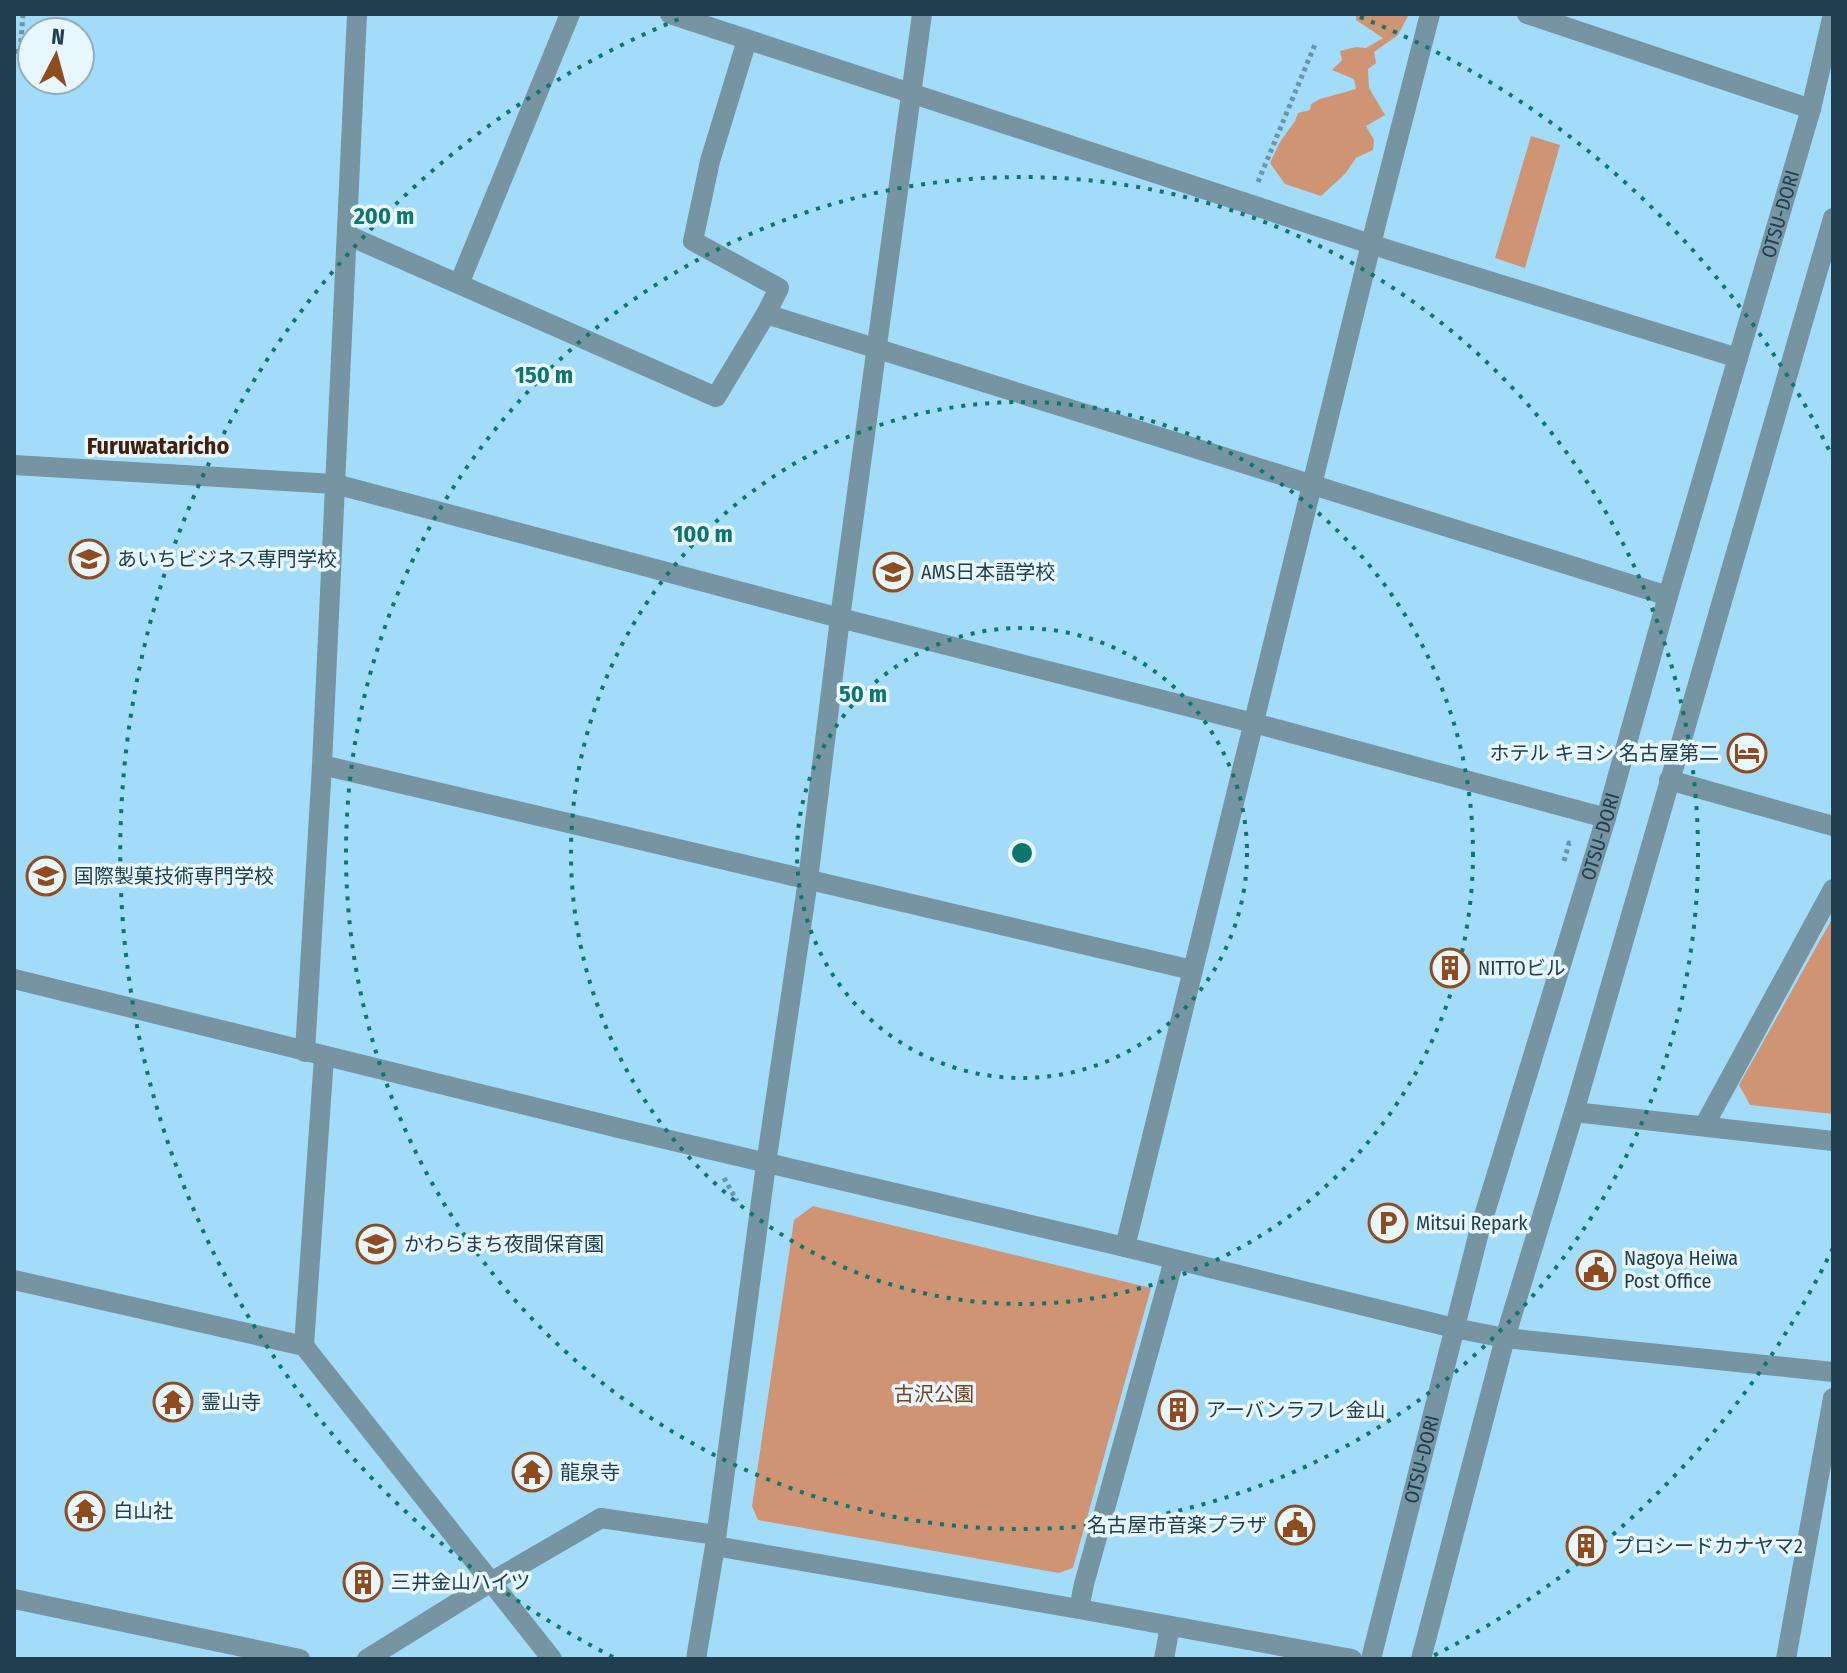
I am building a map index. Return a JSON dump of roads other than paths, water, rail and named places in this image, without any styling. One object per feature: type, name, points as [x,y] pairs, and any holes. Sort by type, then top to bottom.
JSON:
[{"type":"street","points":[[304,1346],[322,765],[357,14]]},
{"type":"street","points":[[459,284],[570,14]]},
{"type":"street","points":[[672,14],[1371,244],[1738,358]]},
{"type":"street","points":[[696,1659],[808,880],[840,618],[922,14]]},
{"type":"street","points":[[1125,1247],[1430,14]]},
{"type":"street","points":[[1527,14],[1811,109]]},
{"type":"street","name":"OTSU-DORI","points":[[1371,1659],[1479,1232],[1606,818],[1811,109],[1833,14]]},
{"type":"street","points":[[347,235],[716,397],[779,288],[693,241],[710,161],[747,40]]},
{"type":"street","points":[[1422,1659],[1505,1338],[1574,1112],[1833,218]]},
{"type":"street","points":[[766,314],[1668,596]]},
{"type":"street","points":[[14,465],[335,484],[1606,818]]},
{"type":"street","points":[[322,765],[1192,970]]},
{"type":"street","points":[[1669,780],[1833,826]]},
{"type":"street","points":[[1704,1126],[1833,889]]},
{"type":"street","points":[[14,979],[766,1164],[1125,1247],[1454,1328],[1505,1338],[1833,1372]]},
{"type":"street","points":[[1574,1112],[1833,1141]]},
{"type":"street","points":[[1079,1609],[1174,1260]]},
{"type":"street","points":[[14,1280],[304,1346],[552,1659]]},
{"type":"street","points":[[1786,1659],[1833,1398]]},
{"type":"street","points":[[367,1659],[601,1518],[1352,1659]]},
{"type":"street","points":[[14,1599],[300,1659]]},
{"type":"street","points":[[1164,1659],[1170,1626]]},
{"type":"place","name":"あいちビジネス専門学校","points":[[89,559]]},
{"type":"place","name":"AMS日本語学校","points":[[893,572]]},
{"type":"place","name":"ホテル キヨシ 名古屋第二","points":[[1747,753]]},
{"type":"place","name":"国際製菓技術専門学校","points":[[46,876]]},
{"type":"place","name":"NITTOビル","points":[[1450,968]]},
{"type":"place","name":"Mitsui Repark","points":[[1388,1223]]},
{"type":"place","name":"かわらまち夜間保育園","points":[[376,1244]]},
{"type":"place","name":"Nagoya Heiwa Post Office","points":[[1596,1270]]},
{"type":"place","name":"霊山寺","points":[[173,1402]]},
{"type":"place","name":"アーバンラフレ金山","points":[[1178,1410]]},
{"type":"place","name":"龍泉寺","points":[[532,1472]]},
{"type":"place","name":"白山社","points":[[85,1511]]},
{"type":"place","name":"名古屋市音楽プラザ","points":[[1295,1525]]},
{"type":"place","name":"プロシードカナヤマ2","points":[[1586,1546]]},
{"type":"place","name":"三井金山ハイツ","points":[[363,1582]]},
{"type":"district","name":"Furuwataricho","points":[[158,446]]},
{"type":"park label","name":"古沢公園","points":[[934,1394]]}]
